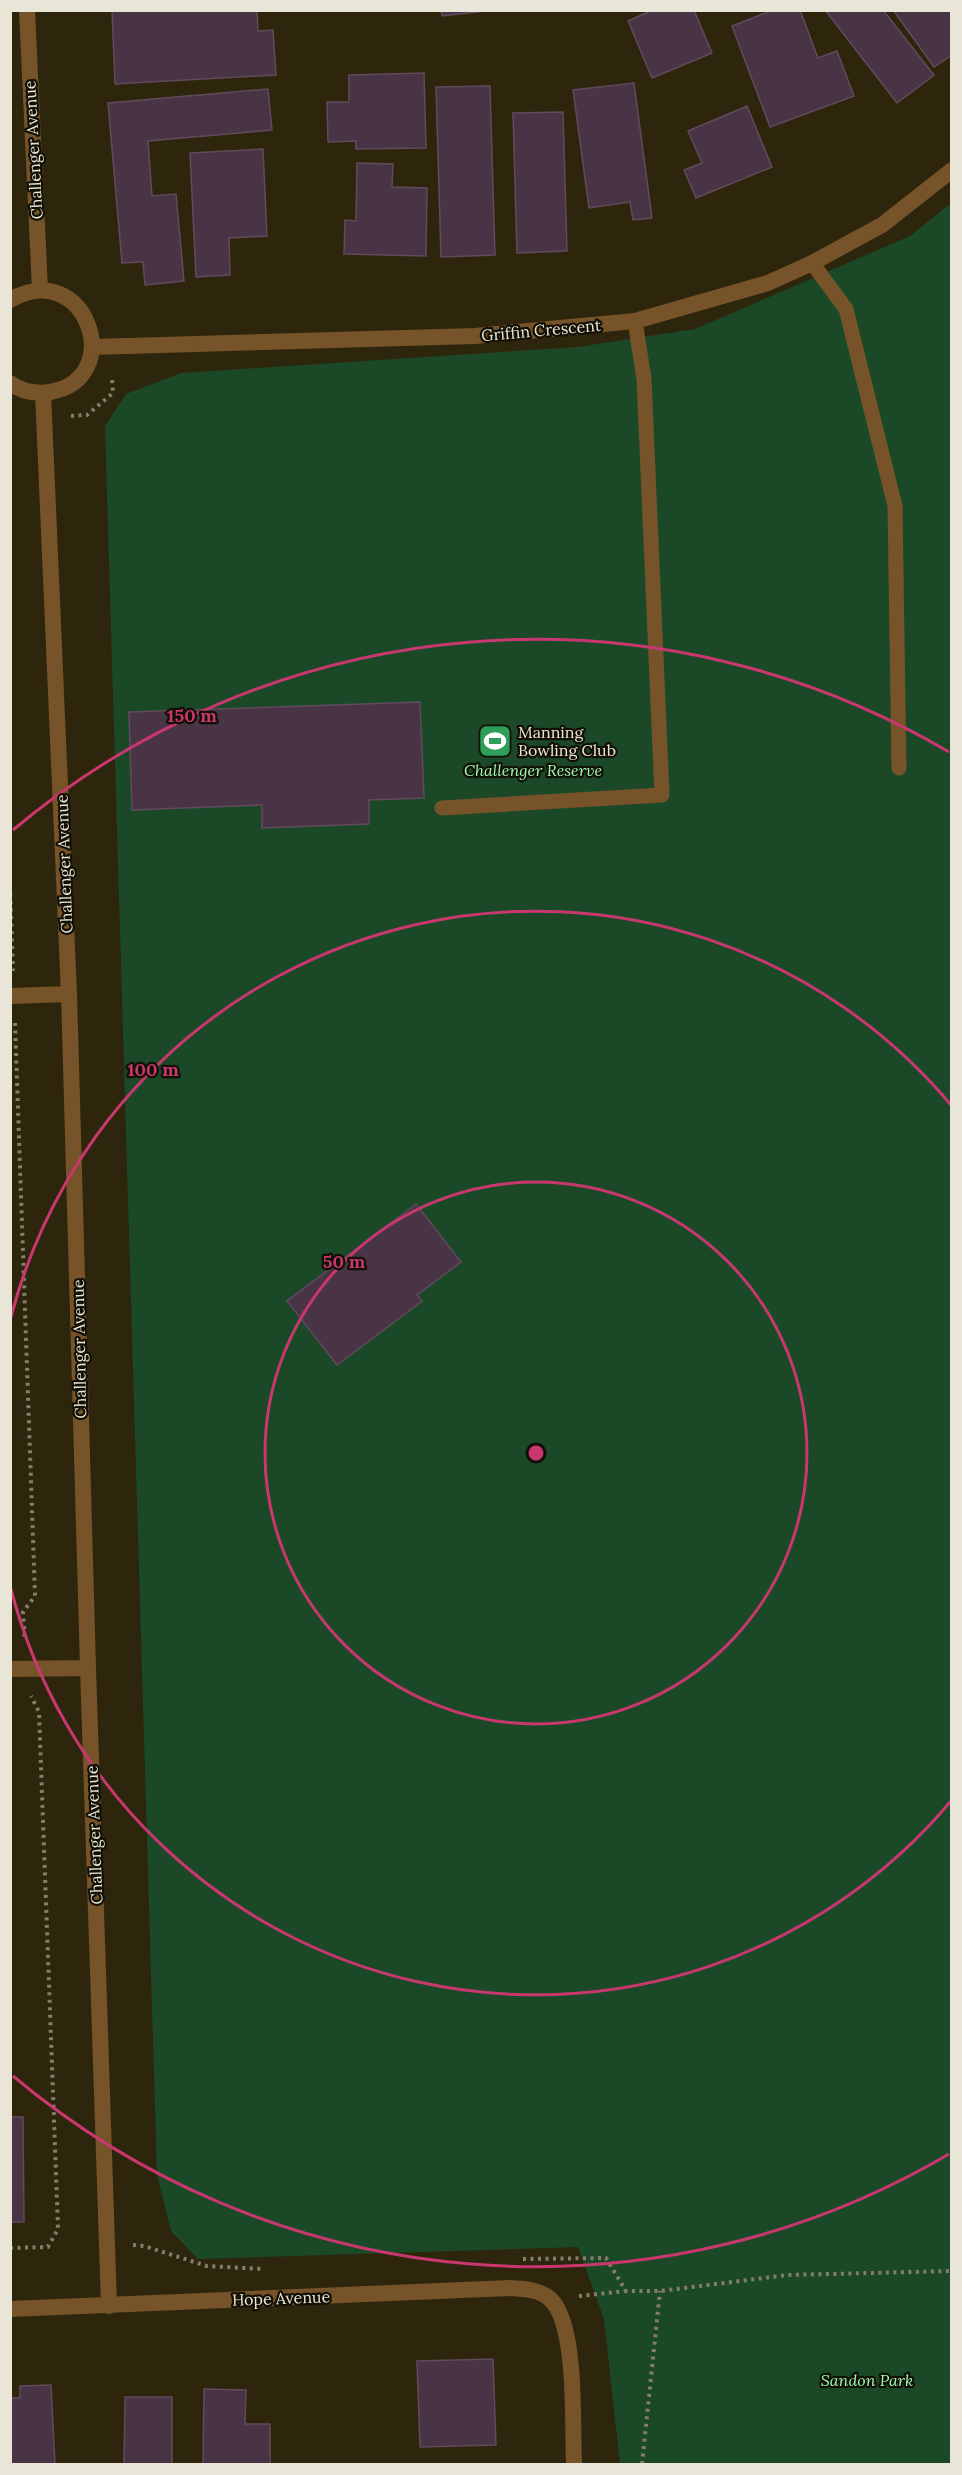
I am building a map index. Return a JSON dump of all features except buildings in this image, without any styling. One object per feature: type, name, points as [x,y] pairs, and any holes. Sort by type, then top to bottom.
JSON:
[{"type":"street","name":"Challenger Avenue","points":[[27,10],[40,290]]},
{"type":"street","name":"Griffin Crescent","points":[[92,347],[475,336],[634,321],[768,283],[812,263],[882,225],[951,170]]},
{"type":"street","points":[[10,300],[25,293],[40,290],[57,293],[72,301],[84,314],[91,330],[92,347],[89,361],[82,374],[71,384],[58,391],[29,392],[10,383]]},
{"type":"street","name":"Challenger Avenue","points":[[43,393],[69,994],[109,2306]]},
{"type":"street","points":[[12,996],[69,994]]},
{"type":"street","points":[[19,1669],[88,1668]]},
{"type":"street","name":"Hope Avenue","points":[[10,2309],[510,2288],[531,2290],[550,2299]]},
{"type":"street","points":[[550,2299],[561,2314],[569,2343],[573,2464]]},
{"type":"lane","points":[[812,263],[846,309],[895,506],[899,768]]},
{"type":"lane","points":[[442,808],[662,795],[644,379],[634,321]]},
{"type":"path","points":[[10,886],[12,996],[35,1596],[23,1612],[19,1669],[39,1712],[58,2229],[48,2247],[10,2248]]},
{"type":"path","points":[[550,2299],[626,2291]]},
{"type":"path","points":[[642,2464],[660,2291]]},
{"type":"green space","name":"Challenger Reserve","points":[[951,203],[951,2464],[620,2464],[604,2319],[578,2247],[198,2259],[171,2231],[157,2175],[105,426],[126,394],[181,373],[578,347],[695,329],[910,236]]},
{"type":"place","name":"Manning Bowling Club","points":[[495,741]]},
{"type":"park label","name":"Sandon Park","points":[[867,2380]]}]
